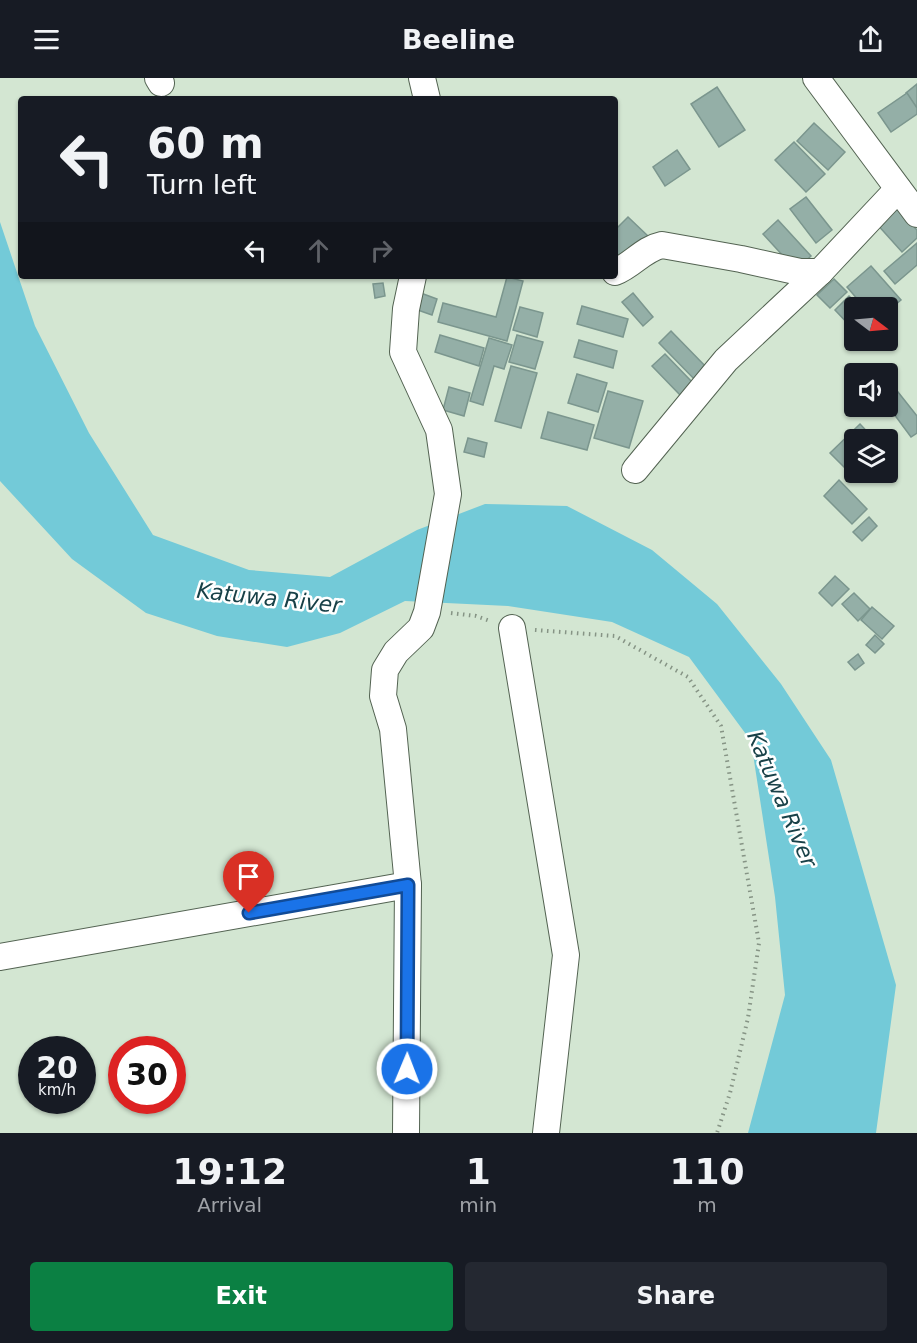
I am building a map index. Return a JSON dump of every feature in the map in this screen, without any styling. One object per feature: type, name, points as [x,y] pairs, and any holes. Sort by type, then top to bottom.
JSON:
[{"type":"street","points":[[422,78],[426,96]]},
{"type":"street","points":[[816,78],[917,214]]},
{"type":"street","points":[[635,470],[726,360],[820,272],[898,189]]},
{"type":"street","points":[[618,271],[627,268],[652,247],[662,244],[800,272],[820,272]]},
{"type":"street","points":[[406,1133],[408,885],[393,729],[383,696],[386,670],[396,652],[421,628],[427,612],[448,494],[439,430],[403,352],[406,309],[412,279]]},
{"type":"street","points":[[512,628],[566,955],[546,1133]]},
{"type":"street","points":[[0,957],[408,885]]},
{"type":"path","points":[[427,612],[476,616],[512,628],[615,636],[688,677],[721,726],[759,943],[748,1018],[730,1093],[717,1133]]},
{"type":"water","name":"Katuwa River","points":[[0,222],[35,326],[89,433],[153,535],[249,570],[330,577],[417,530],[485,504],[567,506],[652,550],[717,604],[781,684],[831,760],[896,985],[876,1133],[748,1133],[785,995],[775,897],[751,741],[689,657],[612,622],[508,606],[405,601],[340,633],[287,647],[217,636],[146,613],[72,559],[0,481]]},
{"type":"building","points":[[917,84],[917,108],[906,93]]},
{"type":"building","points":[[717,87],[745,130],[719,147],[691,104]]},
{"type":"building","points":[[907,93],[917,108],[917,114],[891,132],[878,113]]},
{"type":"building","points":[[814,123],[845,152],[828,170],[797,141]]},
{"type":"building","points":[[794,142],[825,174],[806,192],[775,160]]},
{"type":"building","points":[[677,150],[690,169],[665,186],[653,167]]},
{"type":"building","points":[[806,197],[832,230],[816,243],[790,209]]},
{"type":"building","points":[[895,206],[917,230],[917,238],[902,252],[876,223]]},
{"type":"building","points":[[628,217],[649,237],[618,267],[618,227]]},
{"type":"building","points":[[778,220],[811,256],[796,270],[763,234]]},
{"type":"building","points":[[917,243],[917,265],[895,284],[884,271]]},
{"type":"building","points":[[871,266],[901,300],[898,303],[898,297],[856,297],[847,287]]},
{"type":"building","points":[[506,279],[523,281],[507,341],[438,322],[443,303],[496,317]]},
{"type":"building","points":[[834,279],[847,292],[830,308],[817,295]]},
{"type":"building","points":[[383,283],[385,296],[375,298],[373,284]]},
{"type":"building","points":[[418,292],[437,299],[432,315],[412,308]]},
{"type":"building","points":[[633,293],[653,317],[643,326],[622,302]]},
{"type":"building","points":[[844,301],[844,320],[835,310]]},
{"type":"building","points":[[582,306],[628,319],[623,337],[577,324]]},
{"type":"building","points":[[520,307],[543,313],[537,337],[513,330]]},
{"type":"building","points":[[671,331],[710,371],[698,383],[659,343]]},
{"type":"building","points":[[440,335],[484,348],[479,366],[435,352]]},
{"type":"building","points":[[517,335],[543,342],[535,369],[509,362]]},
{"type":"building","points":[[489,338],[512,345],[504,369],[494,366],[483,405],[470,401]]},
{"type":"building","points":[[579,340],[617,351],[613,368],[574,357]]},
{"type":"building","points":[[665,354],[693,383],[680,395],[652,366]]},
{"type":"building","points":[[511,366],[537,373],[521,428],[495,421]]},
{"type":"building","points":[[577,374],[607,383],[598,412],[568,403]]},
{"type":"building","points":[[449,387],[470,393],[464,416],[443,410]]},
{"type":"building","points":[[608,391],[643,401],[629,448],[594,438]]},
{"type":"building","points":[[898,392],[917,416],[917,433],[911,437],[896,417],[898,417]]},
{"type":"building","points":[[548,412],[594,425],[587,450],[541,438]]},
{"type":"building","points":[[860,424],[865,429],[855,429]]},
{"type":"building","points":[[468,438],[487,443],[484,457],[464,452]]},
{"type":"building","points":[[844,439],[844,467],[830,453]]},
{"type":"building","points":[[839,480],[867,509],[852,524],[824,496]]},
{"type":"building","points":[[869,517],[877,526],[862,541],[853,532]]},
{"type":"building","points":[[835,576],[849,589],[832,606],[819,593]]},
{"type":"building","points":[[854,593],[870,609],[858,621],[842,604]]},
{"type":"building","points":[[872,607],[894,626],[882,639],[861,620]]},
{"type":"building","points":[[875,635],[884,644],[875,653],[866,645]]},
{"type":"building","points":[[858,654],[864,663],[855,670],[848,662]]},
{"type":"route","points":[[249,913],[408,885],[407,1069]]}]
